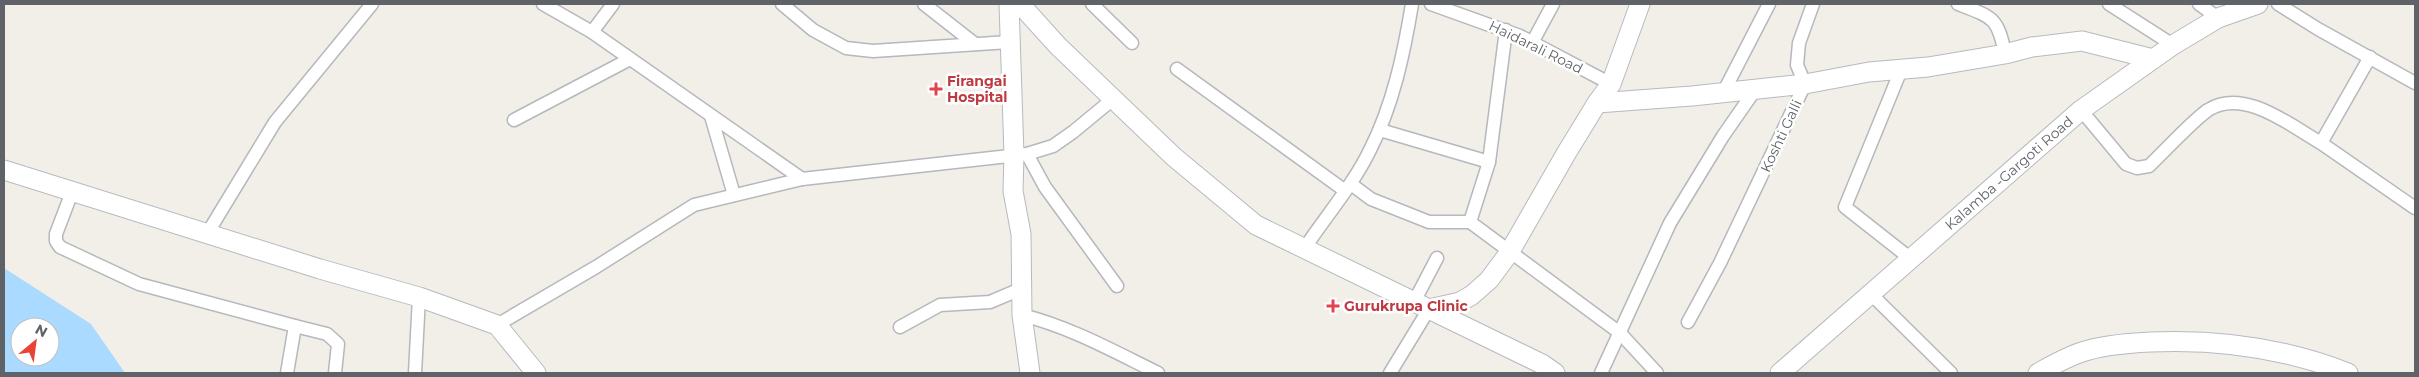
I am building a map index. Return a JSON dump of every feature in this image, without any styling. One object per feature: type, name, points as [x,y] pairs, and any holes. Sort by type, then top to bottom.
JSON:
[{"type":"street","points":[[208,234],[275,122],[372,4]]},
{"type":"street","points":[[543,4],[592,32],[802,179]]},
{"type":"street","points":[[592,32],[613,4]]},
{"type":"street","points":[[782,4],[813,30],[846,48],[873,51],[1009,42]]},
{"type":"street","points":[[924,4],[975,44]]},
{"type":"street","points":[[1009,4],[1009,42],[1020,154],[1013,191],[1021,234],[1022,316],[1030,373]]},
{"type":"street","points":[[1020,4],[1058,46],[1113,99],[1174,156],[1256,225],[1542,364],[1555,373]]},
{"type":"street","points":[[1092,4],[1132,43]]},
{"type":"street","points":[[1304,249],[1347,187],[1380,130],[1404,48],[1412,4]]},
{"type":"street","points":[[1532,43],[1553,4]]},
{"type":"street","points":[[1422,305],[1460,302],[1472,295],[1489,280],[1509,253],[1533,208],[1597,103],[1611,84],[1640,4]]},
{"type":"street","points":[[1723,93],[1769,4]]},
{"type":"street","name":"Koshti Galli","points":[[1688,322],[1720,263],[1805,84],[1797,65],[1799,43],[1813,4]]},
{"type":"street","points":[[1958,4],[1995,21],[2000,30],[2005,54]]},
{"type":"street","points":[[2109,4],[2173,45]]},
{"type":"street","points":[[2199,4],[2218,18]]},
{"type":"street","name":"Kalamba -Gargoti Road","points":[[1780,373],[2081,110],[2173,45],[2218,18],[2258,4]]},
{"type":"street","points":[[2278,4],[2318,29],[2415,83]]},
{"type":"street","name":"Haidarali Road","points":[[1439,5],[1506,30],[1611,84]]},
{"type":"street","points":[[1470,222],[1490,162],[1506,30]]},
{"type":"street","points":[[1597,103],[1723,93],[1805,84],[1869,72],[1928,67],[2005,54],[2032,47],[2082,41],[2153,59]]},
{"type":"street","points":[[2321,143],[2370,57]]},
{"type":"street","points":[[514,120],[630,59]]},
{"type":"street","points":[[1177,69],[1347,187],[1428,222],[1470,222],[1509,253],[1548,279],[1620,333],[1657,373]]},
{"type":"street","points":[[1901,70],[1845,207],[1911,259]]},
{"type":"street","points":[[1601,373],[1670,223],[1723,136],[1743,111],[1755,90]]},
{"type":"street","points":[[497,325],[596,267],[694,205],[802,179],[1020,154],[1053,146],[1074,132],[1113,99]]},
{"type":"street","points":[[2081,110],[2126,164],[2137,168],[2149,166],[2209,110],[2233,103],[2251,106],[2321,143],[2415,208]]},
{"type":"street","points":[[711,116],[734,195]]},
{"type":"street","points":[[1380,130],[1490,162]]},
{"type":"street","points":[[1020,154],[1117,286]]},
{"type":"street","points":[[4,170],[419,298],[497,325],[536,373]]},
{"type":"street","points":[[72,192],[56,234],[56,241],[60,246],[139,284],[328,334],[338,344],[335,373]]},
{"type":"street","points":[[1390,373],[1422,305],[1437,258]]},
{"type":"street","points":[[900,327],[940,305],[990,302],[1023,288]]},
{"type":"street","points":[[1871,294],[1951,373]]},
{"type":"street","points":[[415,373],[419,298]]},
{"type":"street","points":[[1022,316],[1048,322],[1158,373]]},
{"type":"street","points":[[287,373],[295,326]]},
{"type":"street","points":[[2038,373],[2079,352],[2137,343],[2197,341],[2242,344],[2303,356],[2348,373]]},
{"type":"water","points":[[4,268],[91,324],[125,373],[4,373]]},
{"type":"place","name":"Firangai Hospital","points":[[936,89]]},
{"type":"place","name":"Gurukrupa Clinic","points":[[1333,306]]}]
